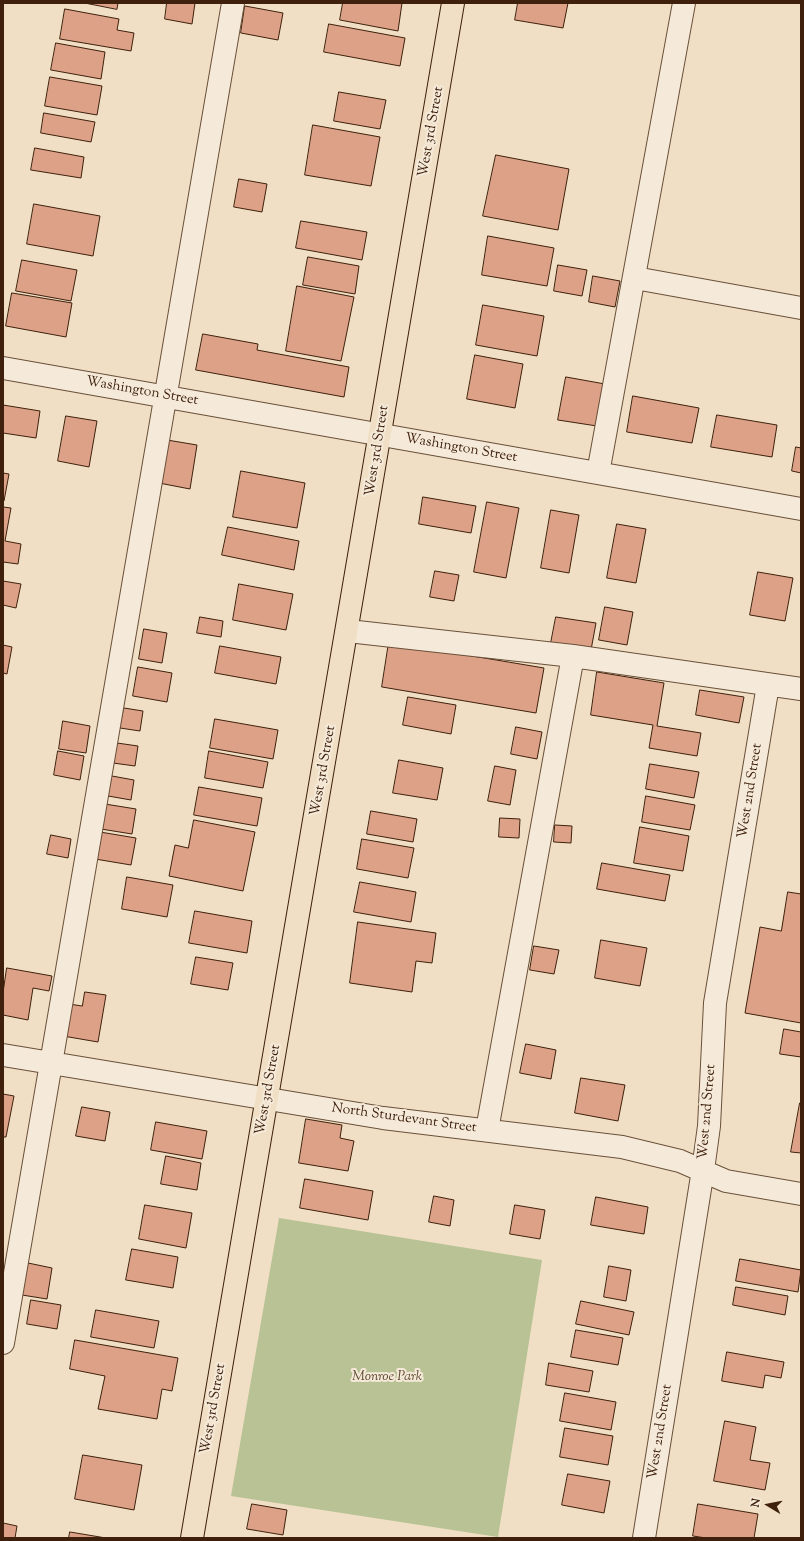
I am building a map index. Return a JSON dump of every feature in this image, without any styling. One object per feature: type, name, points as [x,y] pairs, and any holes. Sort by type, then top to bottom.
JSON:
[{"type":"main road","name":"West 3rd Street","points":[[192,1538],[348,631],[453,3]]},
{"type":"street","points":[[3,1344],[233,3]]},
{"type":"street","points":[[598,473],[635,278],[654,163],[684,3]]},
{"type":"street","points":[[635,278],[801,308]]},
{"type":"street","name":"Washington Street","points":[[3,368],[801,509]]},
{"type":"street","points":[[348,631],[573,656],[801,689]]},
{"type":"street","points":[[487,1130],[573,656]]},
{"type":"street","name":"West 2nd Street","points":[[644,1538],[709,1126],[715,1003],[768,685]]},
{"type":"street","name":"North Sturdevant Street","points":[[3,1055],[383,1118],[622,1147],[680,1161],[703,1170],[726,1182],[801,1194]]},
{"type":"green space","name":"Monroe Park","points":[[279,1218],[542,1260],[498,1537],[231,1496]]},
{"type":"building","points":[[85,3],[118,3],[117,9]]},
{"type":"building","points":[[167,3],[195,3],[192,24],[165,19]]},
{"type":"building","points":[[343,3],[402,3],[398,31],[340,20]]},
{"type":"building","points":[[518,3],[568,3],[563,28],[515,20]]},
{"type":"building","points":[[245,6],[283,13],[278,40],[241,33]]},
{"type":"building","points":[[65,9],[119,19],[117,30],[134,33],[131,51],[60,39]]},
{"type":"building","points":[[329,24],[405,38],[400,66],[324,52]]},
{"type":"building","points":[[56,43],[105,52],[101,79],[51,70]]},
{"type":"building","points":[[50,77],[102,86],[97,115],[45,106]]},
{"type":"building","points":[[339,92],[386,100],[380,129],[334,121]]},
{"type":"building","points":[[44,113],[95,122],[91,142],[41,133]]},
{"type":"building","points":[[313,125],[380,137],[371,186],[305,175]]},
{"type":"building","points":[[35,148],[84,157],[81,178],[31,170]]},
{"type":"building","points":[[496,155],[569,169],[558,230],[483,216]]},
{"type":"building","points":[[239,179],[267,184],[262,212],[234,207]]},
{"type":"building","points":[[34,204],[100,216],[93,256],[27,244]]},
{"type":"building","points":[[301,221],[367,232],[362,260],[296,248]]},
{"type":"building","points":[[488,236],[554,248],[547,286],[482,275]]},
{"type":"building","points":[[308,257],[359,266],[355,294],[303,285]]},
{"type":"building","points":[[22,260],[77,270],[71,301],[16,291]]},
{"type":"building","points":[[558,265],[587,270],[582,296],[554,291]]},
{"type":"building","points":[[593,276],[620,281],[615,307],[589,302]]},
{"type":"building","points":[[297,286],[354,297],[341,361],[286,351]]},
{"type":"building","points":[[12,293],[72,303],[66,337],[6,326]]},
{"type":"building","points":[[483,305],[544,316],[537,356],[476,345]]},
{"type":"building","points":[[203,334],[258,344],[257,350],[349,367],[344,397],[196,370]]},
{"type":"building","points":[[475,355],[523,364],[515,408],[467,399]]},
{"type":"building","points":[[566,377],[605,384],[597,426],[558,420]]},
{"type":"building","points":[[633,396],[699,408],[692,443],[627,432]]},
{"type":"building","points":[[3,405],[40,411],[36,438],[3,433]]},
{"type":"building","points":[[717,415],[777,425],[772,457],[711,447]]},
{"type":"building","points":[[66,416],[97,421],[89,467],[58,461]]},
{"type":"building","points":[[167,440],[197,445],[190,489],[159,483]]},
{"type":"building","points":[[796,447],[801,448],[801,473],[792,471]]},
{"type":"building","points":[[241,471],[305,483],[297,528],[233,517]]},
{"type":"building","points":[[3,473],[9,474],[4,501],[3,501]]},
{"type":"building","points":[[423,497],[476,506],[471,533],[419,524]]},
{"type":"building","points":[[487,502],[519,508],[506,578],[474,572]]},
{"type":"building","points":[[3,507],[11,508],[5,541],[21,544],[18,564],[3,562]]},
{"type":"building","points":[[551,510],[579,515],[569,573],[541,568]]},
{"type":"building","points":[[617,524],[646,529],[636,583],[607,578]]},
{"type":"building","points":[[228,527],[299,541],[294,570],[222,555]]},
{"type":"building","points":[[435,571],[459,575],[454,601],[430,597]]},
{"type":"building","points":[[758,572],[793,578],[785,621],[750,615]]},
{"type":"building","points":[[3,581],[21,584],[16,608],[3,605]]},
{"type":"building","points":[[239,584],[293,594],[286,630],[233,620]]},
{"type":"building","points":[[605,607],[633,612],[627,645],[599,640]]},
{"type":"building","points":[[200,617],[223,621],[221,637],[197,633]]},
{"type":"building","points":[[556,617],[596,623],[591,650],[551,643]]},
{"type":"building","points":[[144,629],[167,633],[162,663],[139,659]]},
{"type":"building","points":[[389,642],[544,668],[536,713],[382,687]]},
{"type":"building","points":[[3,645],[12,647],[7,674],[3,673]]},
{"type":"building","points":[[220,646],[281,657],[276,684],[215,673]]},
{"type":"building","points":[[138,667],[172,673],[167,702],[133,696]]},
{"type":"building","points":[[597,672],[664,683],[657,726],[701,733],[697,756],[649,748],[653,725],[591,715]]},
{"type":"building","points":[[700,690],[744,697],[739,723],[696,715]]},
{"type":"building","points":[[408,697],[456,705],[451,734],[403,725]]},
{"type":"building","points":[[124,708],[143,711],[140,731],[120,728]]},
{"type":"building","points":[[215,719],[278,730],[273,759],[210,748]]},
{"type":"building","points":[[63,721],[90,726],[86,753],[59,749]]},
{"type":"building","points":[[516,727],[542,732],[537,759],[511,754]]},
{"type":"building","points":[[117,743],[138,746],[135,766],[113,763]]},
{"type":"building","points":[[58,751],[84,756],[80,780],[54,775]]},
{"type":"building","points":[[209,751],[268,762],[263,788],[205,778]]},
{"type":"building","points":[[399,760],[443,768],[437,800],[393,793]]},
{"type":"building","points":[[650,764],[699,772],[694,798],[646,789]]},
{"type":"building","points":[[495,766],[516,770],[510,805],[488,801]]},
{"type":"building","points":[[112,776],[134,780],[131,800],[108,796]]},
{"type":"building","points":[[199,787],[262,798],[257,826],[194,815]]},
{"type":"building","points":[[646,796],[695,805],[690,830],[642,822]]},
{"type":"building","points":[[105,804],[136,809],[132,834],[101,829]]},
{"type":"building","points":[[371,811],[417,819],[413,842],[367,834]]},
{"type":"building","points":[[500,818],[520,819],[519,838],[499,837]]},
{"type":"building","points":[[194,820],[255,832],[243,891],[169,876],[175,845],[188,848]]},
{"type":"building","points":[[555,825],[572,826],[571,843],[554,842]]},
{"type":"building","points":[[640,827],[689,836],[683,871],[634,863]]},
{"type":"building","points":[[100,832],[136,838],[131,865],[95,859]]},
{"type":"building","points":[[51,835],[71,839],[68,858],[47,854]]},
{"type":"building","points":[[362,839],[414,848],[408,878],[357,869]]},
{"type":"building","points":[[602,863],[670,875],[665,901],[597,889]]},
{"type":"building","points":[[127,877],[173,885],[167,917],[122,909]]},
{"type":"building","points":[[360,882],[416,892],[411,922],[354,912]]},
{"type":"building","points":[[788,892],[801,894],[801,1023],[745,1013],[760,927],[781,931]]},
{"type":"building","points":[[195,911],[252,921],[247,953],[189,943]]},
{"type":"building","points":[[358,922],[436,933],[432,963],[416,961],[412,992],[350,983]]},
{"type":"building","points":[[601,940],[647,948],[640,986],[595,978]]},
{"type":"building","points":[[534,946],[559,950],[554,974],[530,970]]},
{"type":"building","points":[[196,957],[233,963],[228,990],[191,984]]},
{"type":"building","points":[[7,968],[52,976],[49,991],[33,988],[28,1020],[3,1015],[3,993]]},
{"type":"building","points":[[85,992],[106,995],[98,1042],[63,1036],[69,1004],[82,1006]]},
{"type":"building","points":[[784,1029],[801,1032],[801,1057],[780,1054]]},
{"type":"building","points":[[526,1044],[556,1050],[551,1079],[520,1073]]},
{"type":"building","points":[[581,1078],[625,1085],[618,1121],[575,1113]]},
{"type":"building","points":[[3,1094],[14,1096],[6,1137],[3,1137]]},
{"type":"building","points":[[801,1103],[801,1153],[791,1152]]},
{"type":"building","points":[[82,1107],[110,1112],[105,1141],[76,1136]]},
{"type":"building","points":[[306,1119],[342,1125],[340,1138],[354,1141],[348,1171],[299,1163]]},
{"type":"building","points":[[156,1122],[207,1131],[202,1159],[151,1150]]},
{"type":"building","points":[[166,1156],[201,1163],[197,1190],[161,1184]]},
{"type":"building","points":[[305,1179],[373,1191],[368,1220],[300,1208]]},
{"type":"building","points":[[434,1196],[454,1200],[450,1226],[429,1222]]},
{"type":"building","points":[[596,1197],[648,1207],[644,1234],[591,1225]]},
{"type":"building","points":[[145,1205],[192,1213],[186,1248],[139,1239]]},
{"type":"building","points":[[515,1205],[545,1210],[540,1239],[510,1234]]},
{"type":"building","points":[[132,1249],[178,1257],[173,1288],[126,1280]]},
{"type":"building","points":[[740,1259],[801,1270],[798,1292],[736,1281]]},
{"type":"building","points":[[28,1263],[52,1268],[47,1299],[22,1295]]},
{"type":"building","points":[[609,1266],[631,1270],[626,1301],[604,1297]]},
{"type":"building","points":[[736,1287],[788,1296],[785,1315],[733,1305]]},
{"type":"building","points":[[31,1300],[61,1305],[57,1329],[27,1324]]},
{"type":"building","points":[[581,1301],[634,1312],[629,1335],[576,1324]]},
{"type":"building","points":[[96,1310],[159,1321],[154,1348],[91,1337]]},
{"type":"building","points":[[576,1330],[623,1338],[618,1365],[571,1357]]},
{"type":"building","points":[[75,1340],[178,1358],[172,1391],[162,1389],[157,1419],[98,1409],[105,1376],[70,1369]]},
{"type":"building","points":[[727,1352],[784,1362],[781,1378],[765,1375],[763,1388],[722,1381]]},
{"type":"building","points":[[549,1363],[593,1371],[589,1392],[546,1385]]},
{"type":"building","points":[[565,1393],[616,1402],[611,1430],[560,1421]]},
{"type":"building","points":[[725,1421],[756,1427],[750,1460],[770,1463],[765,1490],[714,1481]]},
{"type":"building","points":[[565,1428],[613,1436],[608,1465],[560,1457]]},
{"type":"building","points":[[83,1455],[142,1465],[134,1510],[75,1499]]},
{"type":"building","points":[[568,1474],[610,1481],[604,1513],[562,1505]]},
{"type":"building","points":[[252,1504],[287,1510],[283,1535],[247,1529]]},
{"type":"building","points":[[698,1504],[758,1514],[754,1538],[706,1538],[693,1536]]},
{"type":"building","points":[[3,1523],[17,1526],[15,1538],[3,1538]]},
{"type":"building","points":[[70,1532],[106,1538],[69,1538]]}]
